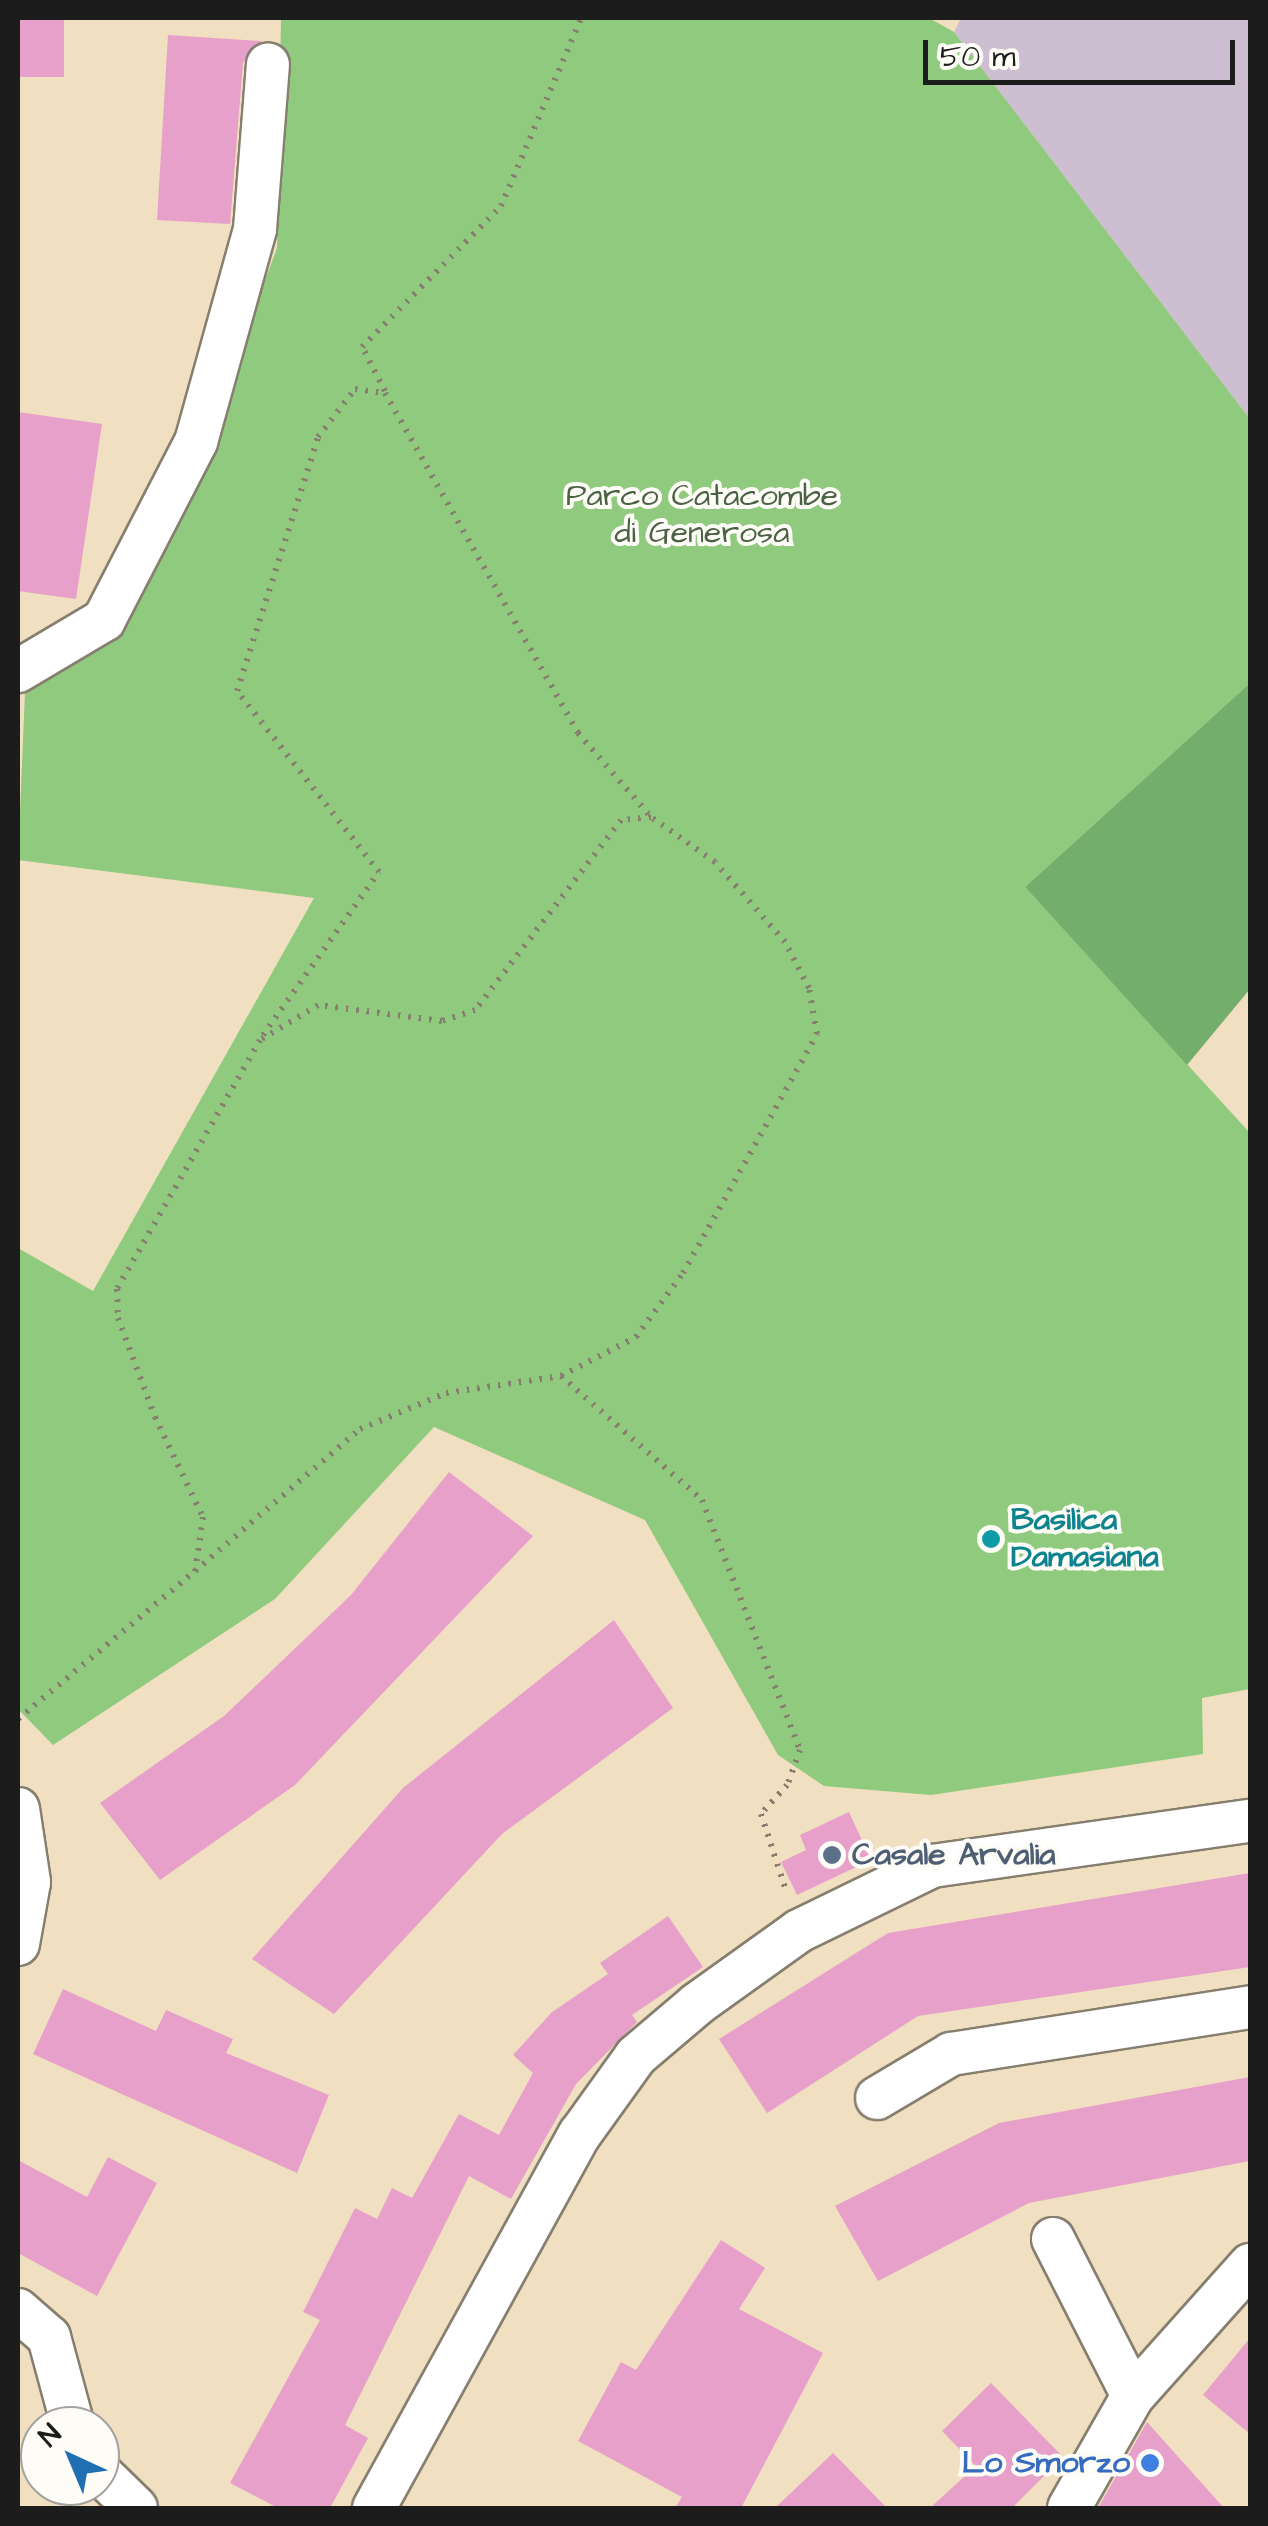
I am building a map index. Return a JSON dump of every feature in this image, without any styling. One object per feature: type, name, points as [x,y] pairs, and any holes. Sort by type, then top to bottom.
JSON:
[{"type":"street","points":[[18,671],[104,620],[196,442],[255,229],[268,65]]},
{"type":"street","points":[[18,1809],[29,1882],[18,1944]]},
{"type":"street","points":[[374,2508],[619,2075],[799,1931],[932,1866],[1250,1821]]},
{"type":"street","points":[[877,2098],[951,2054],[1250,2007]]},
{"type":"street","points":[[1052,2238],[1133,2396]]},
{"type":"street","points":[[1069,2508],[1133,2396],[1250,2265]]},
{"type":"street","points":[[18,2310],[49,2337],[68,2406]]},
{"type":"path","points":[[18,1719],[360,1430],[446,1393],[561,1376],[636,1337],[684,1273],[817,1034],[809,988],[785,942],[715,862],[651,817],[578,733],[362,348],[500,206],[582,18]]},
{"type":"path","points":[[194,1571],[203,1517],[154,1417],[118,1318],[117,1289],[260,1040],[379,872],[237,692],[318,438],[355,388],[385,392]]},
{"type":"path","points":[[260,1040],[318,1005],[442,1021],[475,1010],[621,820],[651,817]]},
{"type":"path","points":[[561,1376],[702,1500],[800,1750],[787,1785],[761,1814],[799,1931]]},
{"type":"shaded area","points":[[961,18],[1250,18],[1250,419],[954,32]]},
{"type":"green space","name":"Parco Catacombe di Generosa","points":[[281,18],[929,18],[954,32],[1250,419],[1250,683],[1025,887],[1250,1133],[1250,1689],[1202,1698],[1203,1754],[931,1795],[824,1786],[778,1755],[645,1520],[434,1427],[275,1599],[53,1745],[18,1709],[18,1248],[93,1291],[314,898],[18,860],[25,692],[99,650],[174,526],[277,248]]},
{"type":"green space","points":[[1250,683],[1250,989],[1187,1065],[1025,887]]},
{"type":"building","points":[[18,18],[64,18],[64,77],[18,77]]},
{"type":"building","points":[[168,35],[261,41],[243,63],[230,224],[157,220]]},
{"type":"building","points":[[18,412],[102,424],[76,599],[18,591]]},
{"type":"building","points":[[449,1472],[533,1536],[295,1785],[160,1880],[100,1803],[224,1716],[351,1595]]},
{"type":"building","points":[[614,1620],[673,1708],[502,1834],[334,2014],[252,1959],[403,1788]]},
{"type":"building","name":"Casale Arvalia","points":[[849,1812],[871,1860],[797,1895],[781,1862],[806,1850],[800,1835]]},
{"type":"building","points":[[1250,1873],[1250,1967],[918,2016],[767,2113],[719,2039],[888,1933]]},
{"type":"building","points":[[668,1916],[703,1967],[632,2015],[637,2022],[576,2084],[511,2199],[469,2176],[345,2425],[368,2438],[330,2508],[278,2508],[230,2483],[320,2320],[303,2312],[355,2208],[377,2219],[392,2188],[412,2198],[459,2114],[499,2135],[533,2073],[513,2055],[552,2012],[608,1974],[600,1963]]},
{"type":"building","points":[[63,1989],[156,2031],[166,2010],[233,2039],[226,2053],[329,2095],[297,2173],[33,2054]]},
{"type":"building","points":[[1250,2077],[1250,2161],[1029,2203],[878,2281],[835,2206],[999,2123]]},
{"type":"building","points":[[108,2157],[157,2183],[97,2296],[18,2253],[18,2160],[87,2197]]},
{"type":"building","points":[[721,2240],[765,2268],[739,2309],[823,2353],[741,2508],[675,2508],[682,2497],[578,2441],[621,2362],[636,2370]]},
{"type":"building","points":[[1250,2338],[1250,2434],[1203,2395]]},
{"type":"building","points":[[991,2383],[1063,2457],[1012,2508],[930,2508],[976,2466],[942,2431]]},
{"type":"building","name":"Lo Smorzo","points":[[1147,2422],[1224,2508],[1098,2508]]},
{"type":"building","points":[[833,2453],[887,2508],[775,2508]]},
{"type":"place","name":"Basilica Damasiana","points":[[991,1539]]},
{"type":"place","name":"Casale Arvalia","points":[[832,1855]]},
{"type":"place","name":"Lo Smorzo","points":[[1150,2463]]}]
